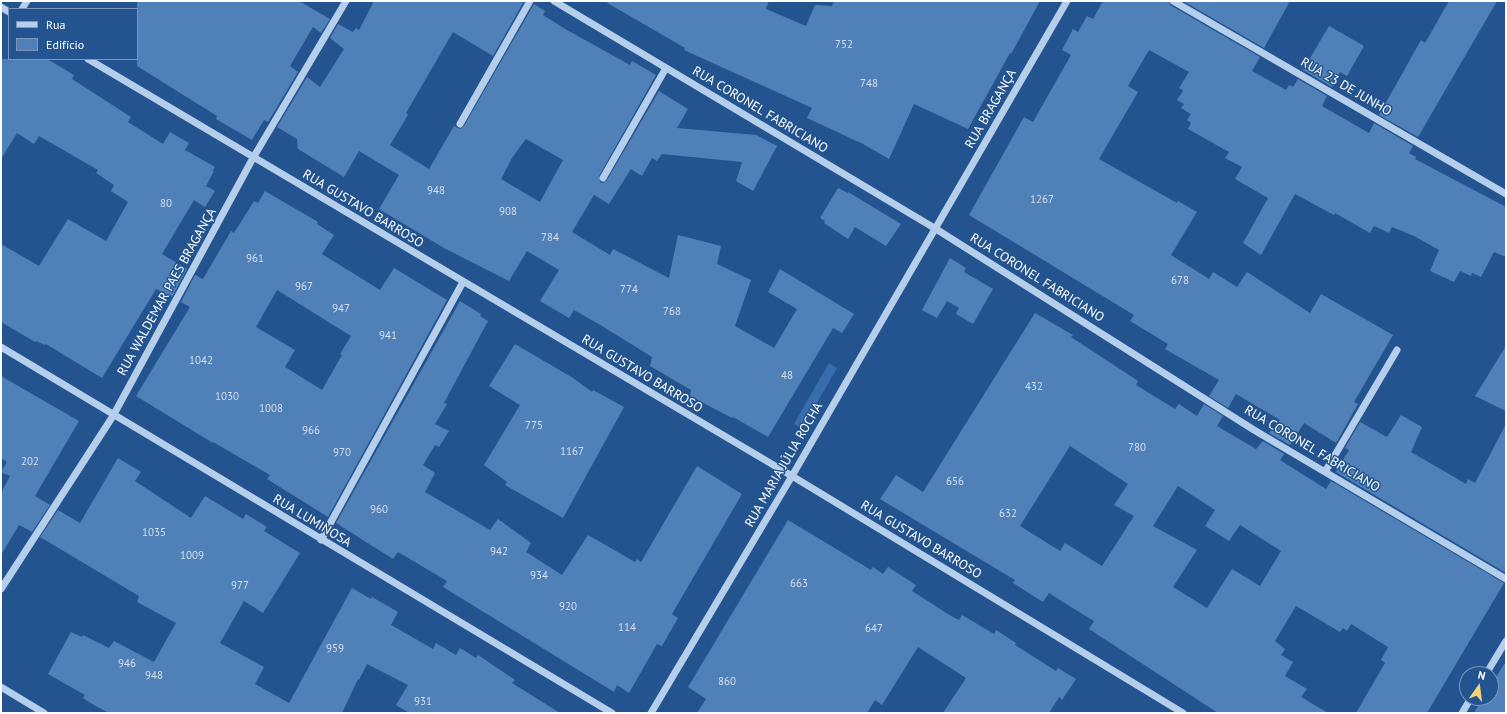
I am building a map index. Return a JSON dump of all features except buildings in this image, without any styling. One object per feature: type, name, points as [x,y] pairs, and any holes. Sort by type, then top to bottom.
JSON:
[{"type":"street","name":"RUA WALDEMAR PAES BRAGANÇA","points":[[1,589],[113,416],[253,158],[346,1]]},
{"type":"street","points":[[460,124],[530,1]]},
{"type":"street","name":"RUA CORONEL FABRICIANO","points":[[554,1],[936,229],[1254,430],[1506,579]]},
{"type":"street","name":"RUA BRAGANÇA","points":[[936,229],[1066,1]]},
{"type":"street","name":"RUA 23 DE JUNHO","points":[[1173,1],[1506,194]]},
{"type":"street","name":"RUA GUSTAVO BARROSO","points":[[90,60],[792,476],[1183,713]]},
{"type":"street","points":[[603,178],[666,68]]},
{"type":"street","name":"RUA MARIA JÚLIA ROCHA","points":[[651,713],[792,476],[936,229]]},
{"type":"street","points":[[321,540],[463,282]]},
{"type":"street","name":"RUA LUMINOSA","points":[[1,347],[113,416],[612,713]]},
{"type":"street","points":[[1325,472],[1396,350]]},
{"type":"street","points":[[1491,666],[1506,642]]},
{"type":"street","points":[[1,687],[44,713]]},
{"type":"shaded area","points":[[829,363],[837,368],[802,429],[794,424]]}]
